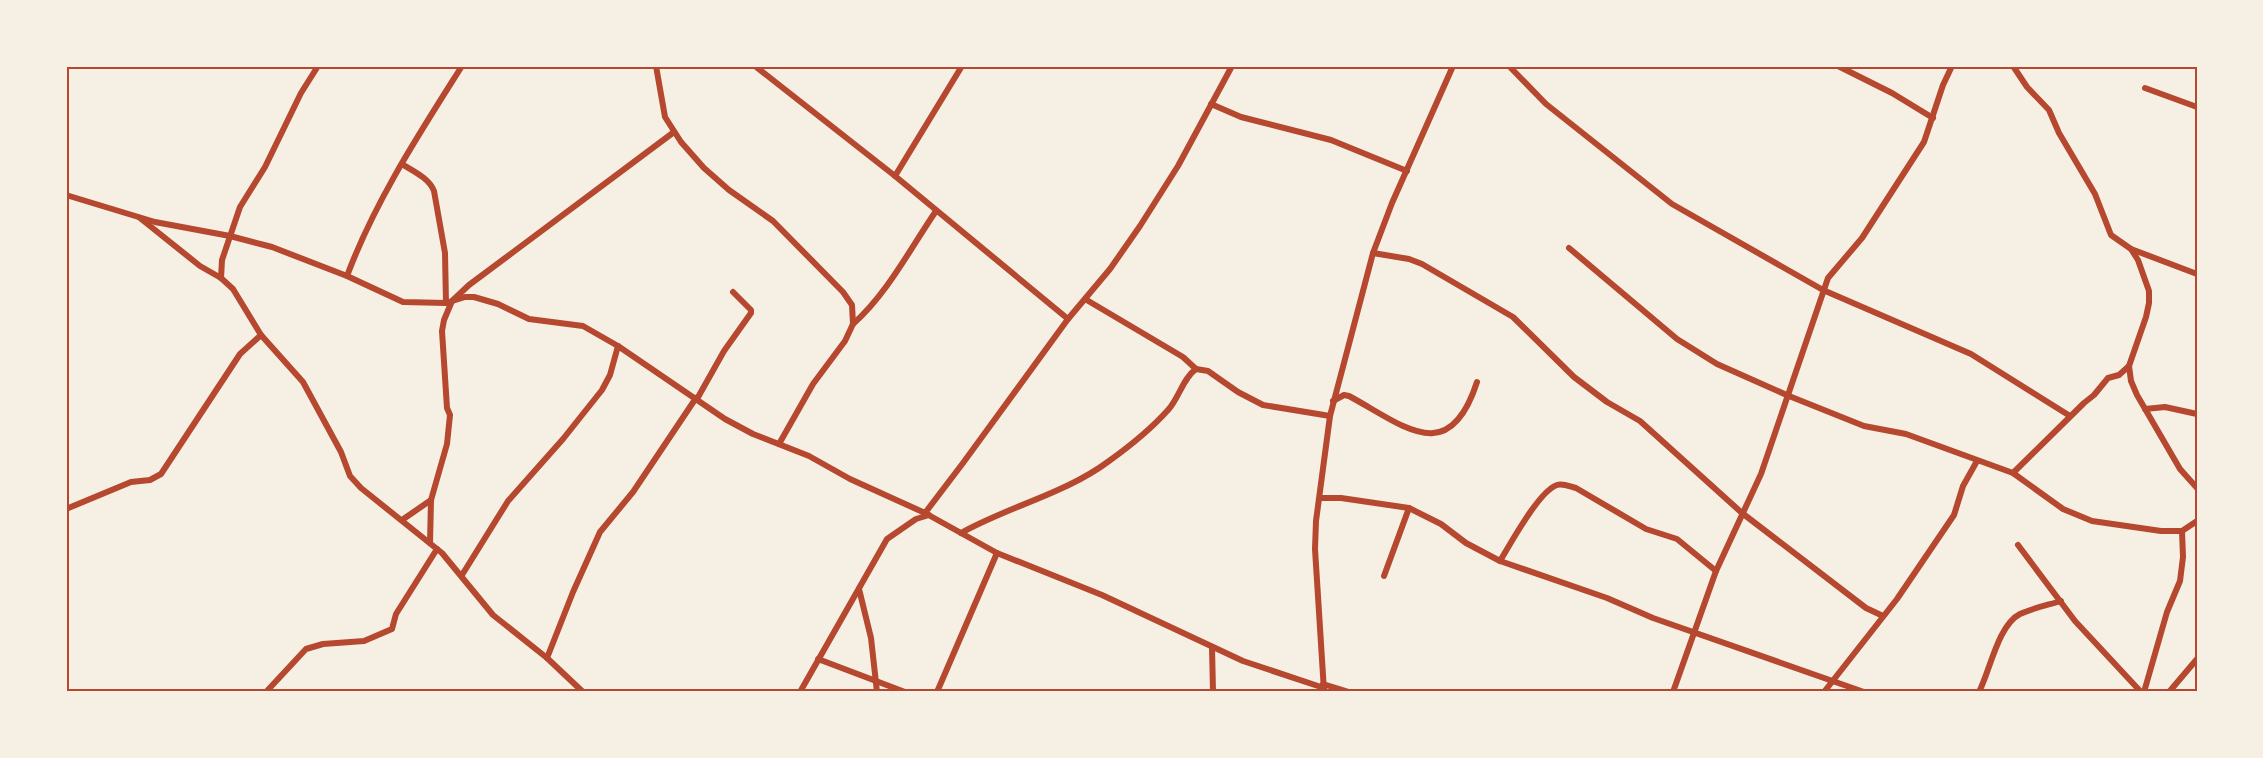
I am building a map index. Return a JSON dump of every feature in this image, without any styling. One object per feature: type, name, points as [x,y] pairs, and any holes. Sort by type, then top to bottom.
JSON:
[{"type":"street","points":[[221,278],[222,260],[246,195],[265,167],[301,93],[318,66]]},
{"type":"street","points":[[347,276],[364,235],[402,164],[462,66]]},
{"type":"street","points":[[656,66],[665,117],[681,142],[704,168],[729,190],[773,221],[843,292],[852,305],[854,324]]},
{"type":"street","points":[[755,66],[895,176],[1068,319]]},
{"type":"street","points":[[895,176],[962,66]]},
{"type":"street","points":[[800,692],[887,539],[927,514],[1068,319],[1110,269],[1178,166],[1232,66]]},
{"type":"street","points":[[1324,688],[1315,549],[1324,450],[1330,416],[1373,253],[1453,66]]},
{"type":"street","points":[[1509,66],[1545,104],[1605,149],[1660,196],[1823,290],[1971,354],[2070,416]]},
{"type":"street","points":[[1838,66],[1933,117]]},
{"type":"street","points":[[1673,692],[1716,571],[1761,474],[1823,290],[1834,269],[1866,232],[1924,142],[1943,85],[1952,66]]},
{"type":"street","points":[[2013,66],[2027,87],[2049,110],[2058,133],[2095,194],[2111,235],[2131,249],[2197,274]]},
{"type":"street","points":[[2145,88],[2197,107]]},
{"type":"street","points":[[1211,104],[1241,117],[1331,140],[1407,171]]},
{"type":"street","points":[[449,302],[484,272],[674,132]]},
{"type":"street","points":[[402,164],[431,185],[434,191],[445,253],[449,302],[442,331],[449,425],[447,444],[431,500],[430,543]]},
{"type":"street","points":[[66,195],[138,217],[272,247],[347,276],[403,302],[449,302],[465,297],[482,299],[529,319],[583,326],[618,346],[735,424],[927,514],[997,553],[1102,595],[1243,661],[1324,688],[1349,692]]},
{"type":"street","points":[[779,444],[813,384],[845,341],[854,324],[865,314],[885,288],[936,211]]},
{"type":"street","points":[[138,217],[200,266],[221,278],[241,298],[261,335],[303,382],[341,452],[350,476],[378,504],[402,519],[437,549],[462,575],[473,594],[488,610],[547,658],[583,692]]},
{"type":"street","points":[[1569,248],[1677,339],[1717,364],[1789,396],[1864,426],[1906,434],[2013,473],[2074,515],[2092,521],[2145,530],[2182,531],[2197,521]]},
{"type":"street","points":[[2013,473],[2094,395],[2108,378],[2120,375],[2129,366],[2149,303],[2149,291],[2138,260],[2131,249]]},
{"type":"street","points":[[1373,253],[1409,259],[1422,264],[1513,317],[1574,377],[1607,402],[1640,421],[1742,513],[1856,601],[1883,616]]},
{"type":"street","points":[[547,658],[600,532],[633,492],[751,313],[733,292]]},
{"type":"street","points":[[1085,299],[1183,357],[1196,369],[1208,372],[1263,405],[1330,416]]},
{"type":"street","points":[[66,509],[131,482],[150,480],[161,474],[240,354],[261,335]]},
{"type":"street","points":[[462,575],[508,501],[563,439],[602,390],[610,375],[618,346]]},
{"type":"street","points":[[2129,366],[2131,381],[2145,410],[2180,469],[2197,488]]},
{"type":"street","points":[[961,533],[979,522],[1058,491],[1108,462],[1168,411],[1196,369]]},
{"type":"street","points":[[1333,402],[1344,395],[1349,396],[1411,430],[1430,434],[1441,431],[1463,416],[1477,382]]},
{"type":"street","points":[[2145,410],[2165,407],[2197,414]]},
{"type":"street","points":[[1824,692],[1883,616],[1954,515],[1963,486],[1977,461]]},
{"type":"street","points":[[1500,561],[1525,517],[1557,485],[1564,484],[1576,488],[1646,529],[1677,539],[1716,571]]},
{"type":"street","points":[[1320,498],[1341,498],[1409,508],[1441,524],[1466,543],[1500,561],[1568,583],[1653,618],[1864,692]]},
{"type":"street","points":[[402,519],[431,500]]},
{"type":"street","points":[[1384,576],[1409,508]]},
{"type":"street","points":[[2142,692],[2167,612],[2180,581],[2183,557],[2182,531]]},
{"type":"street","points":[[2018,545],[2075,621],[2142,692]]},
{"type":"street","points":[[266,692],[306,649],[323,644],[364,641],[392,629],[396,614],[437,549]]},
{"type":"street","points":[[937,692],[997,553]]},
{"type":"street","points":[[858,588],[871,638],[877,692]]},
{"type":"street","points":[[1979,692],[1999,642],[2010,623],[2021,614],[2061,601]]},
{"type":"street","points":[[1212,647],[1213,692]]},
{"type":"street","points":[[2169,692],[2197,658]]},
{"type":"street","points":[[819,659],[905,692]]}]
